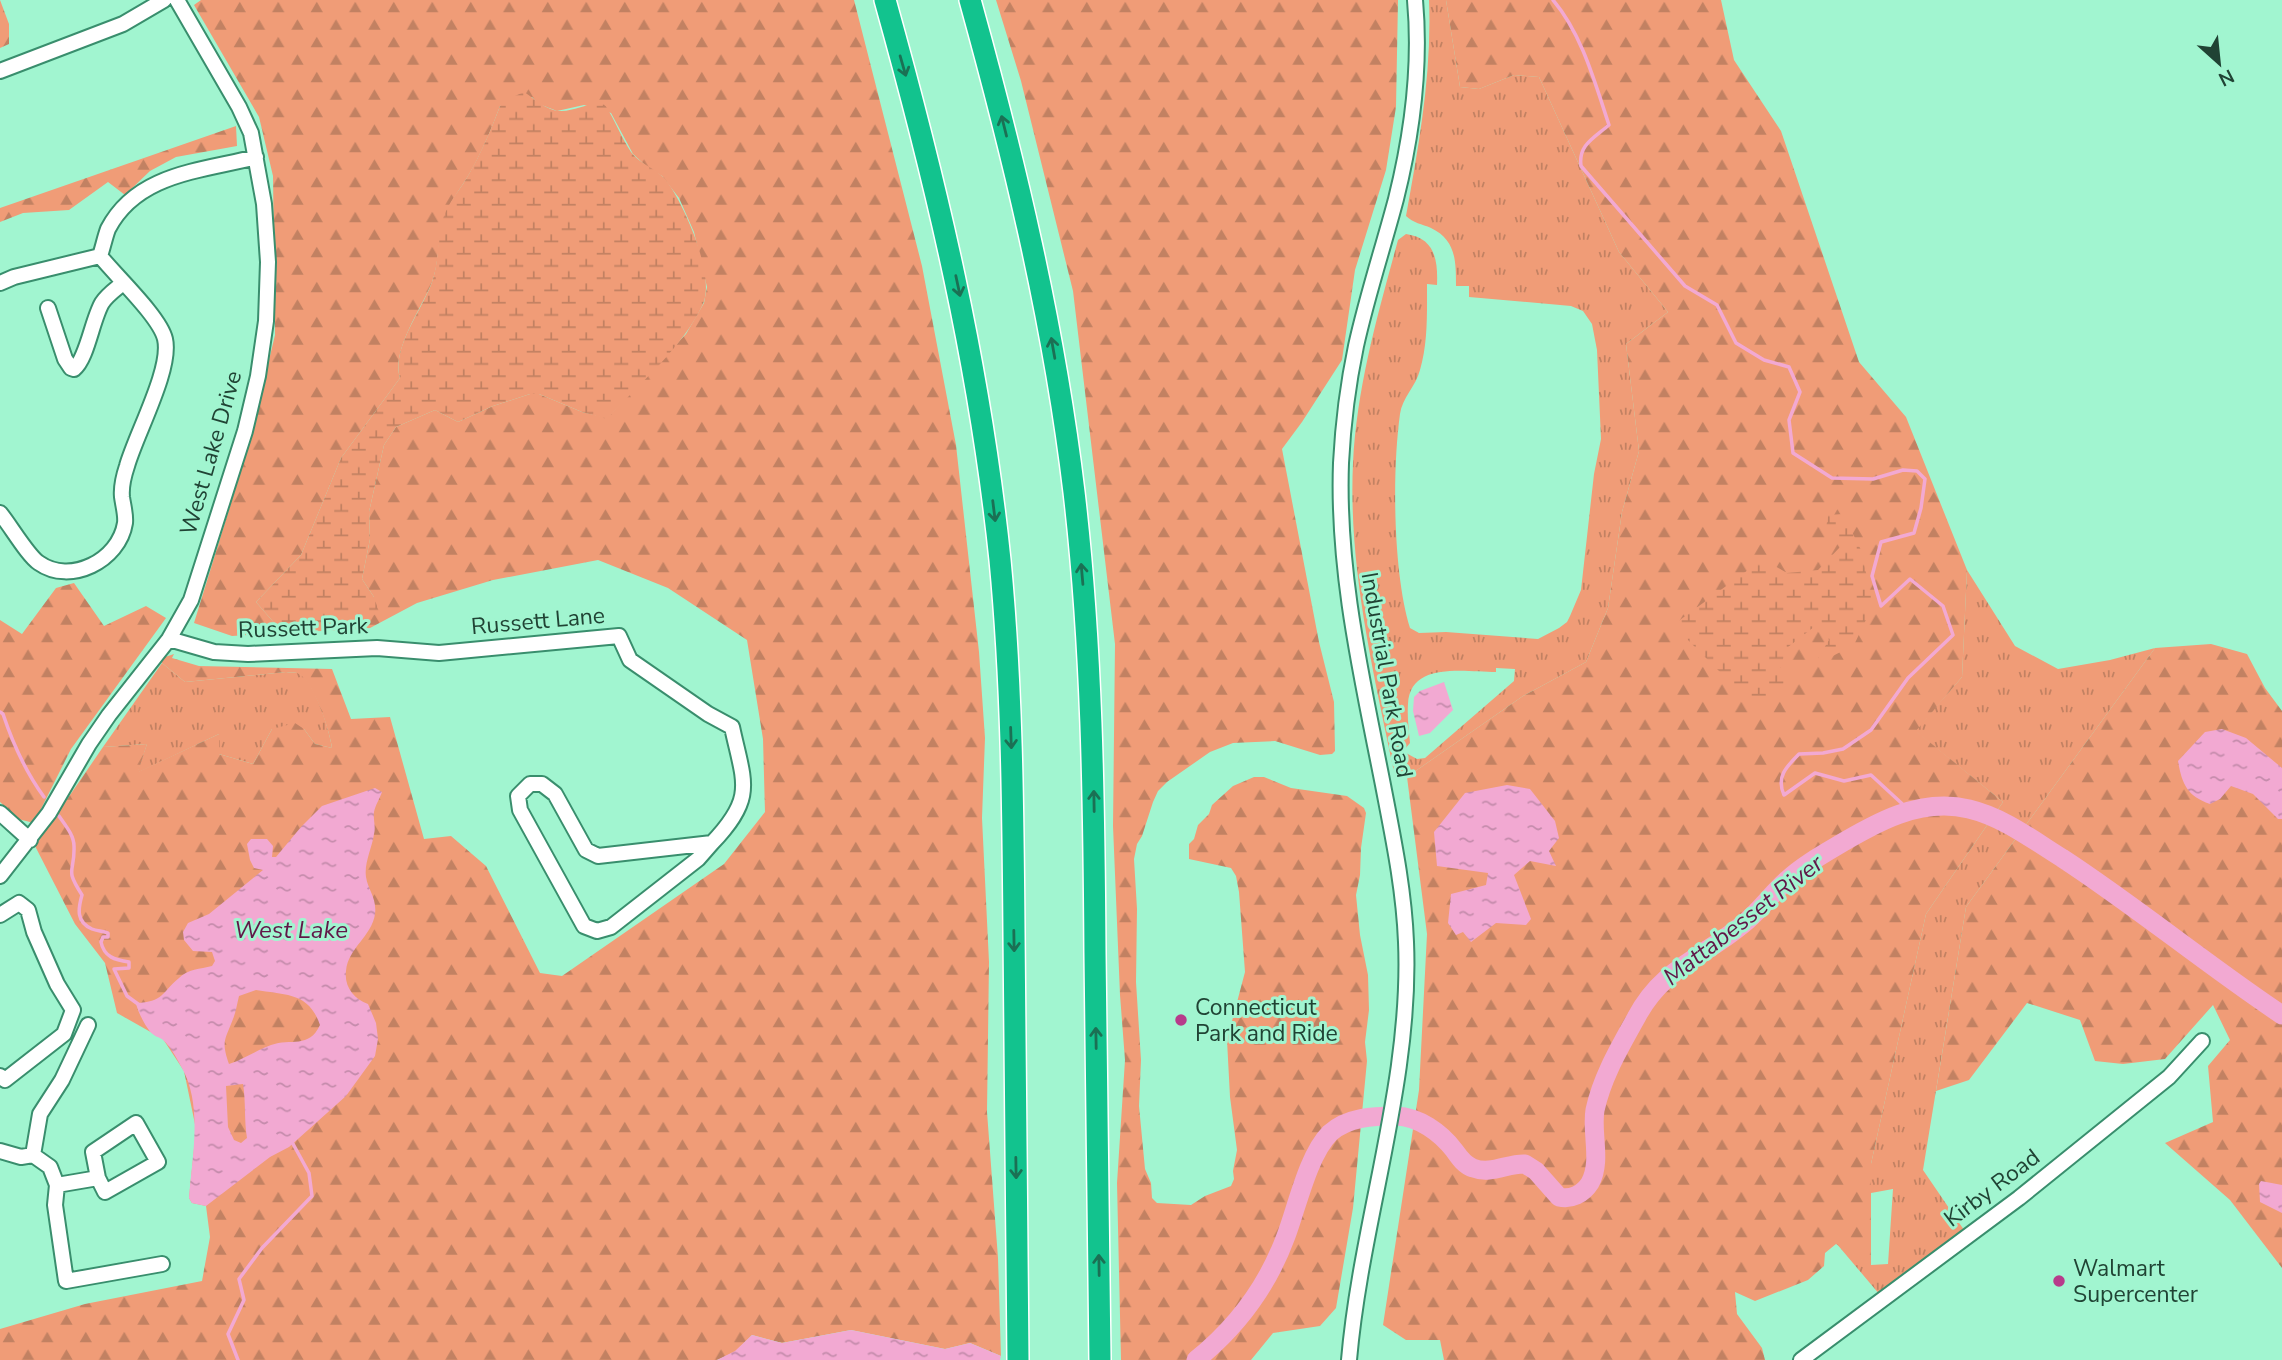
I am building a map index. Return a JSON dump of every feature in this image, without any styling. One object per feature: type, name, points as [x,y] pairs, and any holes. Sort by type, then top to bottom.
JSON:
[{"type":"highway","points":[[885,0],[928,157],[964,314],[985,439],[1000,561],[1012,760],[1018,1360]]},
{"type":"highway","points":[[970,0],[1013,162],[1043,295],[1078,528],[1090,677],[1093,755],[1100,1360]]},
{"type":"street","points":[[0,71],[123,24],[164,0]]},
{"type":"street","name":"West Lake Drive","points":[[0,876],[30,840],[109,715],[169,639],[191,600],[245,431],[258,376],[266,321],[268,262],[264,204],[256,157],[251,134],[239,107],[177,0]]},
{"type":"street","name":"Industrial Park Road","points":[[1349,1360],[1355,1303],[1395,1085],[1406,981],[1404,913],[1394,842],[1350,612],[1342,537],[1341,474],[1355,349],[1407,151],[1417,54],[1415,0]]},
{"type":"street","points":[[100,256],[108,230],[122,209],[145,188],[175,176],[256,157]]},
{"type":"street","points":[[0,513],[37,563],[58,573],[82,571],[104,558],[118,542],[125,523],[122,493],[127,466],[164,365],[165,340],[156,320],[100,256]]},
{"type":"street","points":[[0,283],[14,277],[100,256]]},
{"type":"street","points":[[48,308],[65,359],[74,369],[85,352],[103,300],[123,283]]},
{"type":"street","name":"Russett Lane","points":[[439,653],[619,636],[631,660],[708,714],[732,727],[745,789],[736,814],[712,843],[698,859],[611,927],[597,931],[584,926],[520,810],[519,796],[530,784],[542,784],[555,794],[586,850],[598,856],[712,843]]},
{"type":"street","name":"Russett Park","points":[[169,639],[214,652],[248,654],[377,648],[439,653]]},
{"type":"street","points":[[0,813],[30,840]]},
{"type":"street","points":[[0,915],[19,903],[28,910],[34,932],[73,1010],[64,1034],[5,1080],[0,1076]]},
{"type":"street","points":[[33,1155],[40,1114],[62,1080],[88,1025]]},
{"type":"street","name":"Kirby Road","points":[[1801,1360],[2019,1198],[2169,1077],[2202,1041]]},
{"type":"street","points":[[136,1123],[158,1162],[105,1192],[98,1178],[93,1152],[136,1123]]},
{"type":"street","points":[[0,1152],[21,1157],[33,1155],[50,1167],[57,1185],[55,1205],[66,1281],[162,1264]]},
{"type":"street","points":[[57,1185],[98,1178]]},
{"type":"green space","points":[[0,0],[9,24],[9,44],[0,48]]},
{"type":"green space","points":[[201,0],[854,0],[922,266],[956,445],[979,652],[985,738],[982,818],[989,962],[987,1112],[998,1258],[1001,1356],[970,1343],[945,1349],[851,1330],[782,1343],[752,1335],[735,1352],[717,1360],[0,1360],[0,1329],[85,1304],[202,1281],[210,1237],[206,1206],[192,1203],[189,1198],[196,1129],[184,1071],[163,1039],[117,1013],[105,963],[75,924],[35,846],[103,747],[147,744],[138,772],[219,734],[219,754],[253,764],[272,729],[295,723],[304,729],[315,744],[332,748],[315,695],[303,677],[297,673],[185,682],[162,663],[162,658],[174,654],[172,658],[199,666],[332,669],[351,719],[390,717],[424,839],[451,836],[486,866],[540,973],[562,976],[724,864],[765,812],[763,739],[747,640],[668,588],[598,560],[493,580],[417,603],[370,628],[360,629],[374,597],[362,579],[370,539],[369,512],[384,445],[396,427],[435,410],[458,422],[493,406],[530,394],[539,394],[582,412],[607,418],[686,334],[704,303],[707,287],[694,232],[679,198],[662,176],[633,154],[611,113],[584,105],[557,111],[539,104],[532,97],[500,106],[477,159],[446,213],[432,282],[409,329],[400,355],[400,378],[341,458],[301,555],[256,602],[283,633],[232,636],[194,623],[248,448],[275,335],[273,176],[259,117],[194,5]]},
{"type":"green space","points":[[996,0],[1398,0],[1396,107],[1386,170],[1355,270],[1342,360],[1282,449],[1319,642],[1334,702],[1335,751],[1332,754],[1320,755],[1275,741],[1233,743],[1210,752],[1158,791],[1137,844],[1134,859],[1137,909],[1136,982],[1141,1060],[1139,1106],[1145,1169],[1151,1183],[1152,1198],[1157,1203],[1191,1205],[1205,1196],[1231,1186],[1234,1179],[1237,1150],[1230,1097],[1227,1040],[1245,972],[1236,876],[1231,868],[1189,859],[1189,844],[1212,805],[1233,786],[1254,777],[1264,777],[1291,788],[1347,796],[1364,808],[1366,813],[1356,895],[1368,975],[1369,1010],[1365,1042],[1367,1061],[1353,1208],[1336,1308],[1320,1326],[1273,1333],[1251,1360],[1121,1360],[1117,1183],[1125,1060],[1113,826],[1115,644],[1073,291],[1021,81]]},
{"type":"green space","points":[[1429,0],[1446,0],[1460,87],[1479,89],[1514,75],[1539,77],[1619,252],[1668,312],[1626,344],[1639,451],[1622,512],[1608,608],[1586,662],[1523,696],[1407,777],[1406,753],[1417,759],[1425,758],[1514,681],[1515,669],[1496,668],[1496,672],[1441,672],[1418,681],[1411,690],[1408,704],[1410,743],[1405,749],[1405,777],[1395,777],[1364,621],[1354,542],[1353,463],[1364,378],[1398,240],[1406,234],[1416,236],[1429,245],[1435,259],[1437,276],[1437,285],[1427,284],[1427,328],[1423,360],[1418,376],[1401,408],[1397,438],[1397,551],[1410,628],[1419,633],[1446,632],[1538,639],[1567,622],[1581,590],[1594,474],[1601,439],[1597,350],[1592,324],[1583,311],[1571,306],[1469,297],[1469,286],[1456,286],[1455,260],[1450,245],[1439,233],[1406,216],[1426,81]]},
{"type":"green space","points":[[1446,0],[1721,0],[1734,60],[1781,131],[1859,362],[1906,417],[1967,570],[1962,677],[1916,731],[2003,802],[1926,914],[1871,1164],[1871,1266],[1836,1244],[1825,1253],[1824,1266],[1808,1280],[1755,1301],[1735,1292],[1737,1314],[1762,1348],[1765,1360],[1444,1360],[1440,1340],[1406,1340],[1383,1325],[1419,1090],[1427,934],[1407,777],[1523,696],[1586,662],[1608,608],[1622,512],[1639,451],[1626,344],[1668,312],[1619,252],[1539,77],[1514,75],[1479,89],[1460,87]]},
{"type":"green space","points":[[524,92],[545,106],[559,111],[593,104],[605,105],[631,152],[665,179],[680,204],[696,239],[701,258],[706,291],[703,304],[673,350],[607,419],[539,394],[530,394],[493,406],[458,422],[435,410],[396,427],[384,445],[369,512],[370,539],[362,579],[374,597],[379,612],[362,622],[360,629],[283,633],[256,602],[301,555],[341,458],[400,378],[400,354],[433,279],[446,211],[478,158],[500,106],[506,100]]},
{"type":"green space","points":[[236,126],[237,146],[176,157],[150,171],[125,195],[108,182],[69,210],[23,213],[0,222],[0,208]]},
{"type":"green space","points":[[1843,514],[1861,550],[1873,605],[1854,645],[1825,660],[1818,658],[1829,640],[1819,623],[1788,647],[1780,667],[1794,678],[1762,703],[1748,700],[1673,625],[1763,559],[1787,573],[1818,570],[1841,546],[1825,536],[1828,515]]},
{"type":"green space","points":[[1967,570],[2015,646],[2058,669],[2110,660],[2155,648],[1966,907],[1923,1170],[1964,1230],[1880,1295],[1836,1243],[1871,1265],[1888,1264],[1893,1189],[1871,1193],[1871,1164],[1926,914],[2003,802],[1915,731],[1962,677]]},
{"type":"green space","points":[[74,583],[104,626],[146,606],[166,618],[71,749],[34,823],[18,819],[0,802],[0,620],[22,634],[56,588]]},
{"type":"green space","points":[[2211,644],[2247,654],[2265,688],[2282,711],[2282,1268],[2230,1200],[2165,1143],[2213,1122],[2208,1066],[2230,1040],[2213,1005],[2165,1059],[2123,1064],[2095,1061],[2080,1020],[2027,1003],[1969,1080],[1936,1091],[1966,907],[2155,648]]},
{"type":"green space","points":[[162,663],[185,682],[298,673],[304,677],[315,695],[325,719],[332,748],[315,744],[304,729],[272,729],[253,764],[219,754],[219,734],[137,773],[147,744],[103,747]]},
{"type":"water","points":[[1444,682],[1453,710],[1430,733],[1419,736],[1413,711],[1414,697],[1420,691]]},
{"type":"water","points":[[2222,729],[2246,738],[2282,768],[2282,819],[2278,819],[2253,794],[2231,786],[2220,799],[2210,804],[2196,797],[2187,788],[2178,761],[2205,732]]},
{"type":"water","points":[[1507,785],[1530,789],[1555,821],[1559,838],[1549,851],[1556,866],[1530,861],[1514,875],[1531,919],[1526,925],[1496,923],[1471,942],[1463,932],[1456,935],[1448,923],[1451,894],[1486,885],[1488,873],[1437,866],[1434,832],[1465,793]]},
{"type":"water","name":"West Lake","points":[[375,788],[382,792],[374,812],[375,831],[366,872],[375,903],[375,914],[369,929],[351,955],[346,971],[351,992],[368,1004],[376,1023],[378,1039],[375,1056],[346,1096],[289,1147],[270,1157],[206,1206],[192,1203],[189,1198],[194,1115],[188,1083],[169,1046],[145,1025],[136,1003],[157,999],[186,973],[212,966],[215,961],[212,952],[193,951],[184,940],[183,932],[188,923],[209,914],[263,870],[254,868],[250,860],[247,844],[251,839],[267,839],[273,846],[272,857],[276,857],[322,806]],"holes":[[[256,990],[303,1001],[315,1014],[320,1025],[316,1032],[305,1040],[271,1045],[229,1064],[225,1041],[239,996]],[[243,1084],[247,1138],[241,1143],[234,1140],[228,1127],[226,1086]]]},
{"type":"water","points":[[2261,1181],[2282,1185],[2282,1213],[2260,1202]]},
{"type":"water","points":[[851,1330],[945,1349],[970,1343],[1001,1356],[1000,1360],[717,1360],[735,1351],[752,1335],[782,1343]]},
{"type":"waterway","points":[[1553,0],[1580,43],[1609,125],[1585,147],[1581,166],[1685,286],[1717,305],[1736,343],[1764,360],[1789,367],[1800,392],[1789,420],[1793,453],[1832,478],[1873,479],[1903,470],[1917,471],[1925,479],[1914,533],[1881,542],[1872,576],[1881,606],[1910,579],[1943,606],[1953,635],[1908,678],[1871,730],[1843,749],[1799,754],[1786,768],[1781,783],[1784,795],[1815,773],[1844,781],[1871,775],[1910,811]]},
{"type":"waterway","points":[[0,712],[25,767],[44,797]]},
{"type":"waterway","name":"Mattabesset River","points":[[1196,1360],[1225,1334],[1250,1304],[1279,1254],[1315,1154],[1330,1133],[1345,1124],[1361,1118],[1379,1116],[1413,1119],[1436,1132],[1470,1167],[1493,1170],[1525,1164],[1536,1171],[1559,1197],[1568,1198],[1580,1193],[1590,1183],[1595,1166],[1594,1119],[1602,1086],[1612,1062],[1646,1001],[1670,975],[1742,925],[1804,866],[1866,829],[1899,814],[1933,806],[1951,806],[1982,813],[2006,823],[2090,877],[2282,1015]]},
{"type":"waterway","points":[[59,816],[74,842],[72,875],[82,895],[79,910],[81,919],[92,929],[108,933],[108,937],[103,937],[101,942],[107,954],[129,962],[129,968],[114,969],[127,996],[138,1004]]},
{"type":"waterway","points":[[238,1360],[228,1334],[244,1300],[239,1279],[262,1248],[312,1196],[309,1173],[292,1142]]},
{"type":"place","name":"Connecticut Park and Ride","points":[[1181,1020]]},
{"type":"place","name":"Walmart Supercenter","points":[[2059,1281]]}]
